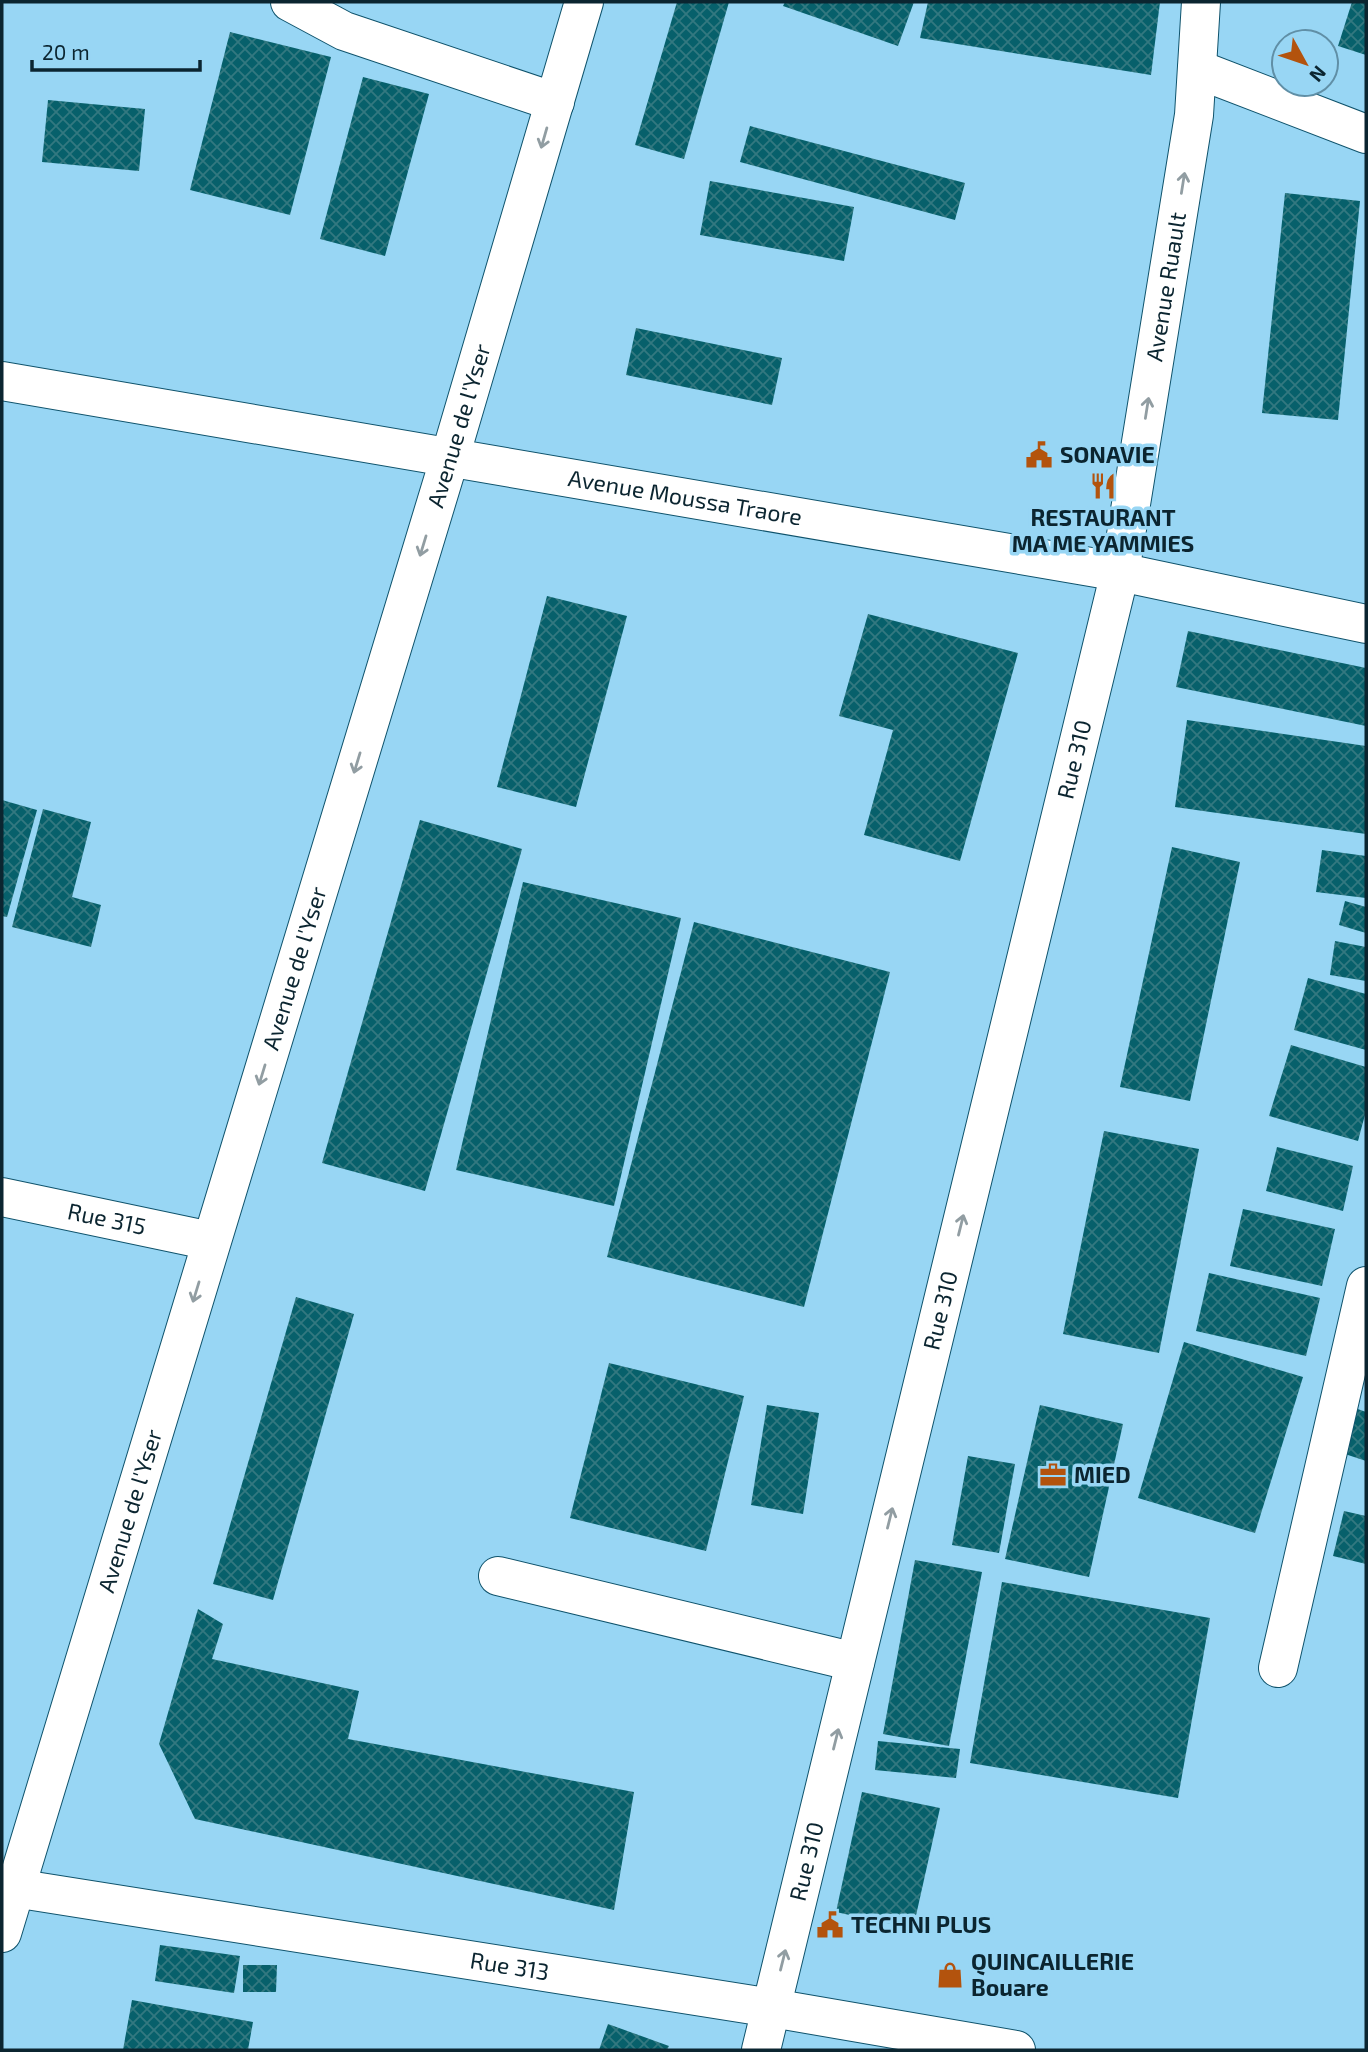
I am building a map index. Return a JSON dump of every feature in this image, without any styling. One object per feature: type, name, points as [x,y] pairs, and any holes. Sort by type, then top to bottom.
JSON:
[{"type":"street","points":[[290,2],[344,31],[555,102]]},
{"type":"street","name":"Avenue de l'Yser","points":[[2,1933],[8,1888],[211,1241],[450,457],[584,2]]},
{"type":"street","name":"Avenue Ruault","points":[[1120,572],[1194,115],[1201,2]]},
{"type":"street","points":[[1197,69],[1366,134]]},
{"type":"street","name":"Avenue Moussa Traore","points":[[2,381],[1120,572],[1366,624]]},
{"type":"street","name":"Rue 310","points":[[761,2050],[1120,572]]},
{"type":"street","name":"Rue 315","points":[[2,1197],[211,1241]]},
{"type":"street","points":[[1278,1668],[1366,1286]]},
{"type":"street","points":[[498,1576],[855,1662]]},
{"type":"street","name":"Rue 313","points":[[8,1888],[772,2008],[1016,2050]]},
{"type":"building","points":[[677,2],[729,2],[684,159],[635,145]]},
{"type":"building","points":[[785,2],[914,2],[898,46],[783,6]]},
{"type":"building","points":[[928,2],[1160,2],[1151,75],[920,38]]},
{"type":"building","points":[[1352,2],[1366,2],[1366,55],[1340,47]]},
{"type":"building","points":[[230,32],[331,57],[290,215],[190,190]]},
{"type":"building","points":[[363,77],[429,94],[385,256],[320,239]]},
{"type":"building","points":[[48,100],[145,109],[139,171],[42,162]]},
{"type":"building","points":[[750,126],[965,183],[955,220],[740,162]]},
{"type":"building","points":[[710,181],[854,207],[844,261],[700,235]]},
{"type":"building","points":[[1285,193],[1360,201],[1338,420],[1262,413]]},
{"type":"building","points":[[636,328],[782,358],[772,405],[626,375]]},
{"type":"building","points":[[547,596],[627,616],[576,807],[497,787]]},
{"type":"building","points":[[868,614],[1018,653],[960,861],[864,835],[893,730],[839,716]]},
{"type":"building","points":[[1188,631],[1366,668],[1366,726],[1176,687]]},
{"type":"building","points":[[1187,720],[1366,746],[1366,834],[1175,807]]},
{"type":"building","points":[[2,800],[37,810],[7,917],[2,916]]},
{"type":"building","points":[[43,809],[91,822],[72,897],[101,905],[91,947],[12,927]]},
{"type":"building","points":[[420,820],[522,849],[425,1191],[322,1163]]},
{"type":"building","points":[[1172,847],[1240,862],[1190,1101],[1120,1087]]},
{"type":"building","points":[[1322,850],[1366,856],[1366,898],[1316,892]]},
{"type":"building","points":[[523,882],[681,918],[614,1206],[456,1170]]},
{"type":"building","points":[[1345,901],[1366,907],[1366,933],[1339,925]]},
{"type":"building","points":[[694,922],[890,972],[804,1307],[607,1257]]},
{"type":"building","points":[[1335,941],[1366,947],[1366,981],[1330,975]]},
{"type":"building","points":[[1308,978],[1366,994],[1366,1050],[1294,1030]]},
{"type":"building","points":[[1291,1045],[1366,1067],[1366,1111],[1358,1141],[1269,1116]]},
{"type":"building","points":[[1104,1131],[1199,1149],[1159,1353],[1063,1334]]},
{"type":"building","points":[[1277,1147],[1353,1166],[1343,1211],[1266,1191]]},
{"type":"building","points":[[1243,1209],[1335,1229],[1322,1286],[1230,1266]]},
{"type":"building","points":[[1209,1273],[1320,1298],[1306,1356],[1196,1331]]},
{"type":"building","points":[[296,1297],[354,1314],[273,1600],[213,1584]]},
{"type":"building","points":[[1184,1342],[1303,1377],[1255,1533],[1138,1498]]},
{"type":"building","points":[[609,1363],[744,1396],[706,1551],[570,1518]]},
{"type":"building","points":[[767,1405],[819,1413],[803,1514],[751,1505]]},
{"type":"building","points":[[1040,1405],[1123,1424],[1089,1577],[1005,1559]]},
{"type":"building","points":[[1355,1408],[1366,1412],[1366,1461],[1339,1452]]},
{"type":"building","points":[[968,1456],[1015,1464],[999,1553],[952,1545]]},
{"type":"building","points":[[1344,1511],[1366,1516],[1366,1564],[1333,1556]]},
{"type":"building","points":[[915,1560],[982,1572],[949,1746],[883,1734]]},
{"type":"building","points":[[1002,1582],[1210,1618],[1178,1798],[970,1763]]},
{"type":"building","points":[[198,1609],[223,1624],[212,1659],[359,1691],[348,1739],[634,1792],[614,1910],[195,1819],[159,1744]]},
{"type":"building","points":[[878,1741],[960,1749],[956,1778],[875,1770]]},
{"type":"building","points":[[862,1792],[940,1808],[913,1929],[836,1912]]},
{"type":"building","points":[[160,1945],[240,1956],[234,1993],[155,1981]]},
{"type":"building","points":[[243,1965],[277,1965],[276,1992],[243,1992]]},
{"type":"building","points":[[132,2000],[253,2022],[248,2050],[123,2050]]},
{"type":"building","points":[[608,2024],[669,2046],[667,2050],[599,2050]]},
{"type":"place","name":"SONAVIE","points":[[1039,455]]},
{"type":"place","name":"RESTAURANT MA ME YAMMIES","points":[[1103,486]]},
{"type":"place","name":"MIED","points":[[1053,1475]]},
{"type":"place","name":"TECHNI PLUS","points":[[830,1925]]},
{"type":"place","name":"QUINCAILLERIE Bouare","points":[[950,1975]]}]
